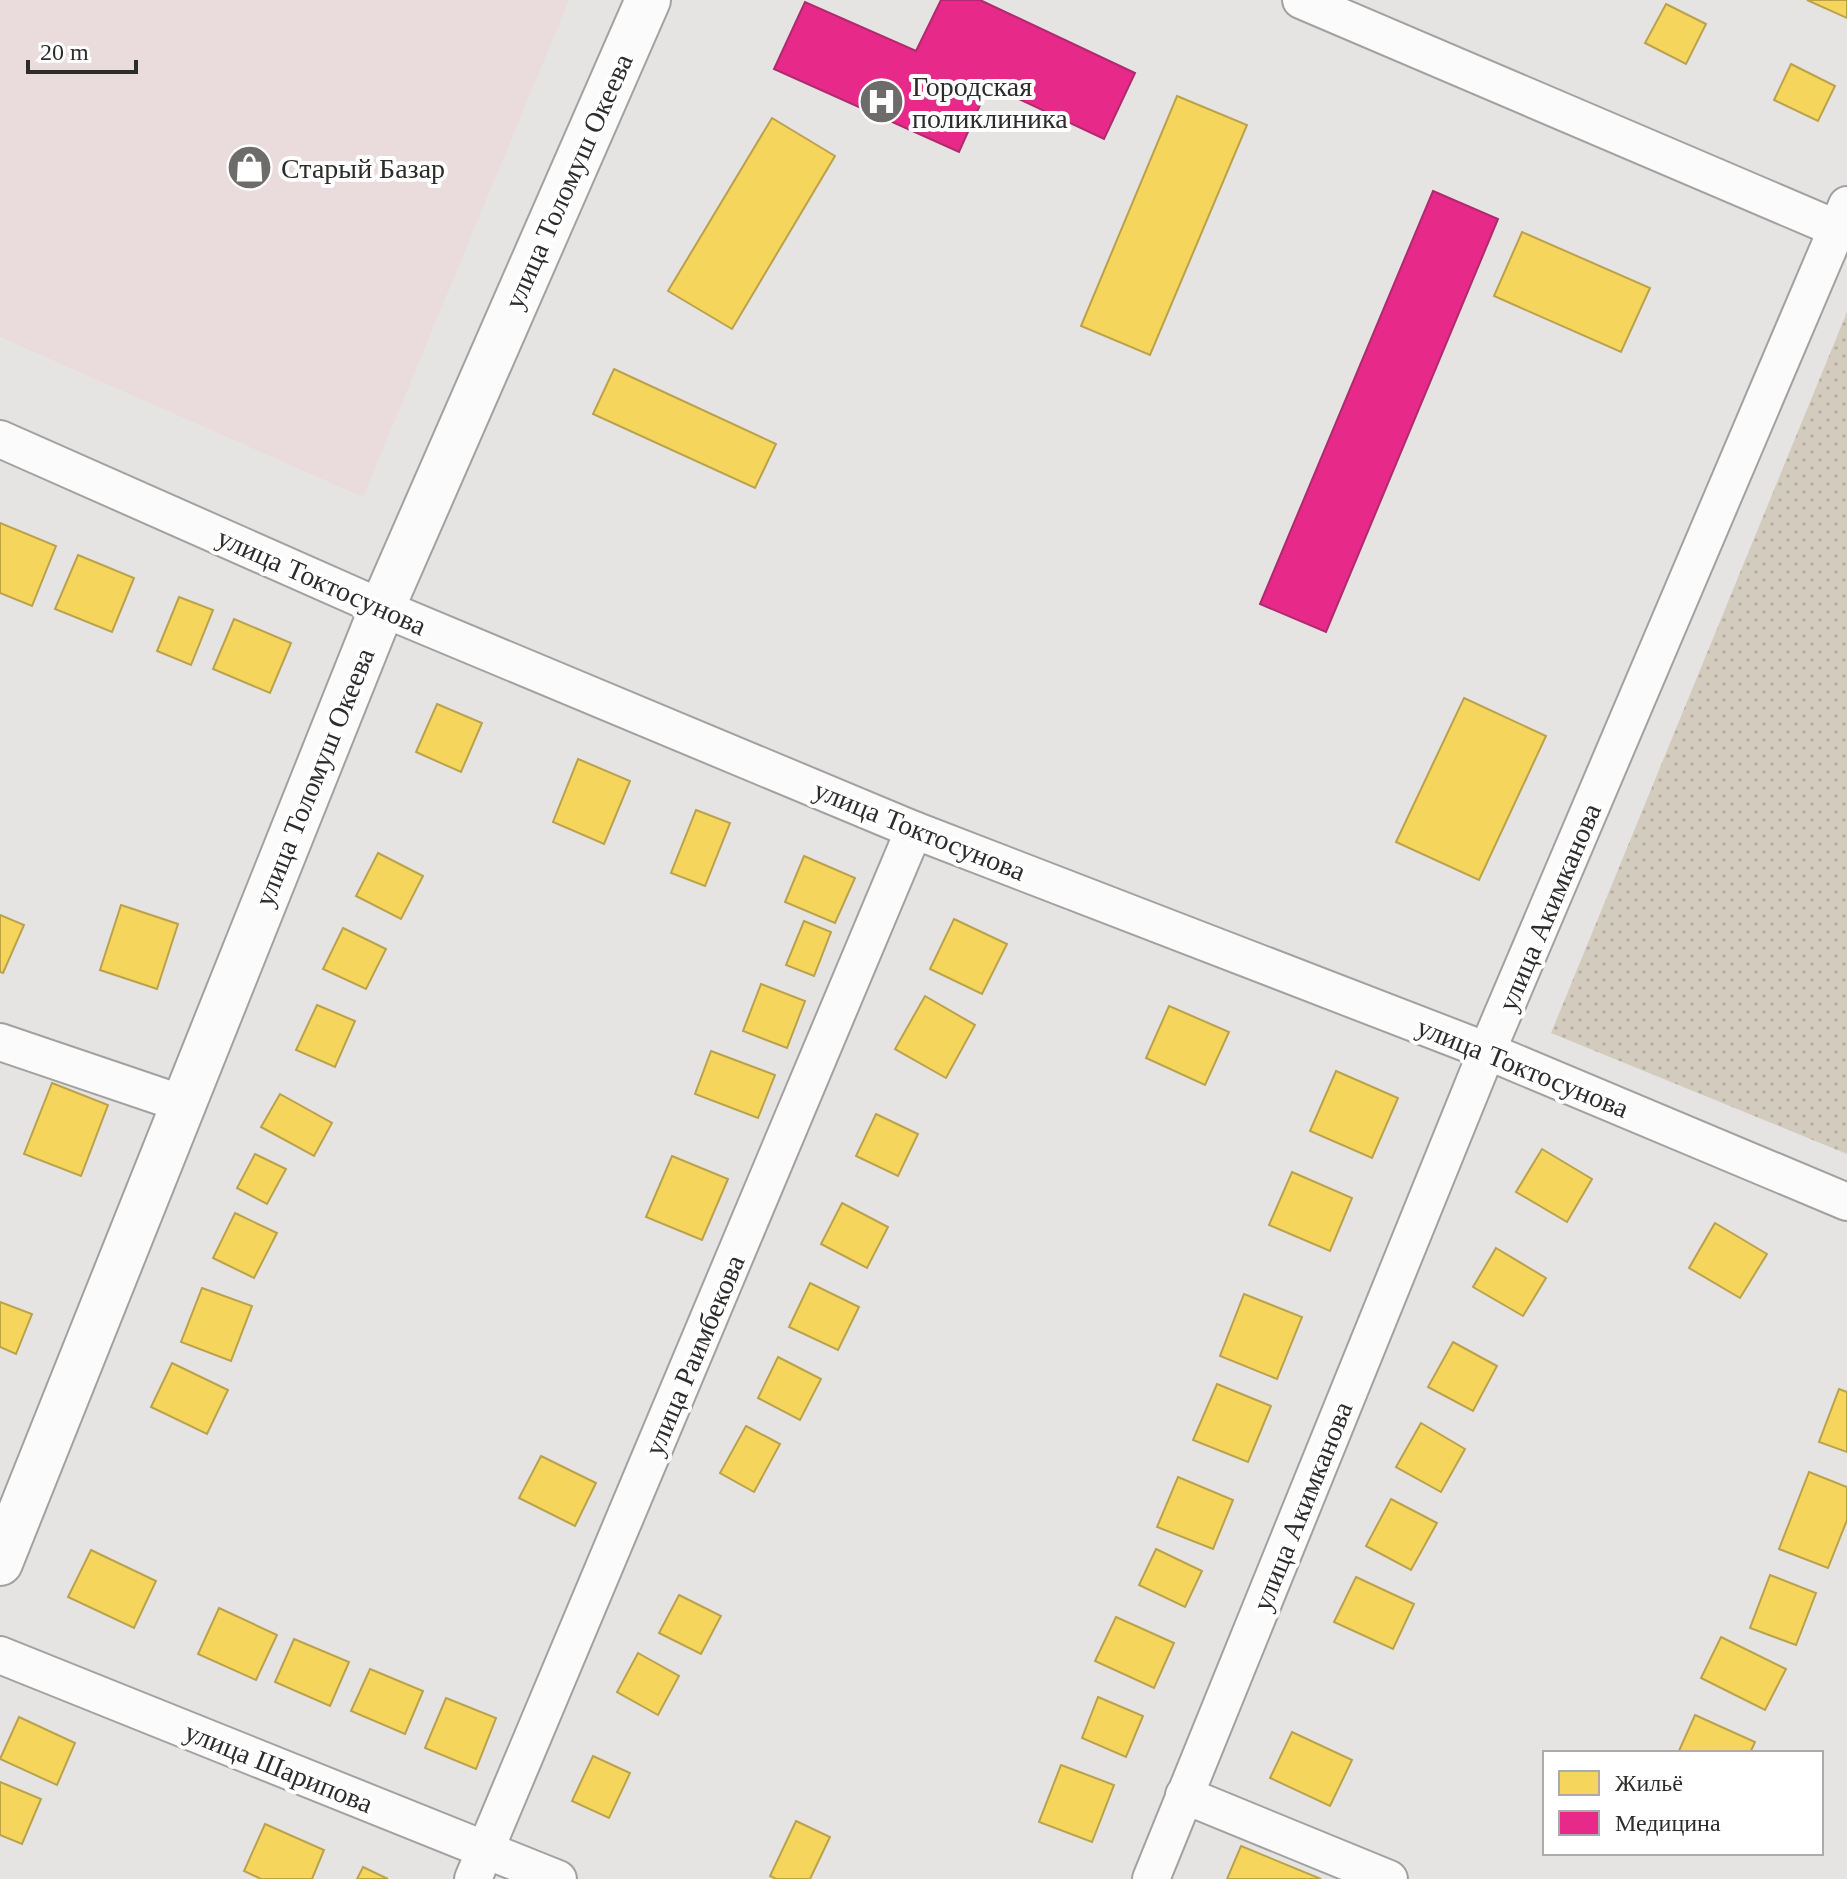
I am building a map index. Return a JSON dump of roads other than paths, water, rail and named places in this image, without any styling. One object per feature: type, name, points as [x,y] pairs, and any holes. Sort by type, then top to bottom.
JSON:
[{"type":"street","name":"улица Толомуш Океева","points":[[0,1563],[382,608],[648,0]]},
{"type":"street","points":[[1304,1],[1844,223]]},
{"type":"street","name":"улица Акимканова","points":[[1151,1879],[1487,1051],[1844,223]]},
{"type":"street","name":"улица Токтосунова","points":[[0,439],[382,608],[914,830],[1487,1051],[1847,1202]]},
{"type":"street","name":"улица Раимбекова","points":[[479,1864],[914,830]]},
{"type":"street","points":[[0,1042],[183,1104]]},
{"type":"street","name":"улица Шарипова","points":[[0,1655],[479,1864],[558,1879]]},
{"type":"street","points":[[1184,1795],[1389,1879]]},
{"type":"place","name":"Городская поликлиника","points":[[881,102]]},
{"type":"place","name":"Старый Базар","points":[[250,168]]}]
